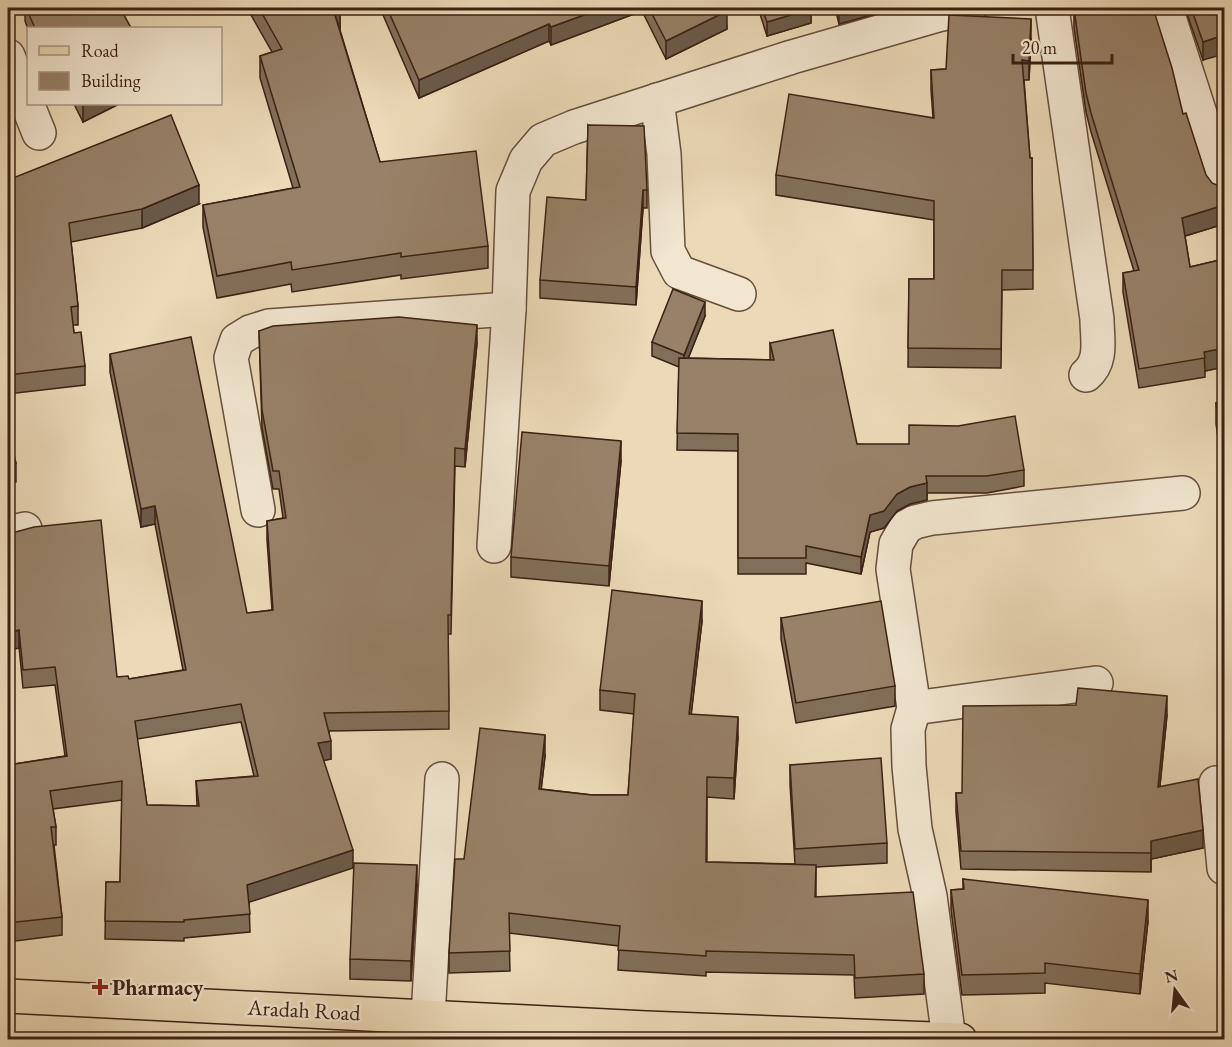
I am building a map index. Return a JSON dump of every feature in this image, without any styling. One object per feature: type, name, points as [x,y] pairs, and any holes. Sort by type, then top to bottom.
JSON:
[{"type":"main road","name":"Aradah Road","points":[[8,996],[428,1016],[553,1031],[960,1040]]},
{"type":"street","points":[[494,546],[509,309],[513,192],[526,160],[543,140],[574,127],[792,57],[970,8]]},
{"type":"street","points":[[1052,8],[1097,319],[1098,361],[1086,375]]},
{"type":"street","points":[[1166,8],[1224,188]]},
{"type":"street","points":[[8,56],[27,103]]},
{"type":"street","points":[[657,100],[664,154],[668,251],[672,262],[679,272],[740,294]]},
{"type":"street","points":[[28,105],[39,133]]},
{"type":"street","points":[[258,510],[231,358],[237,340],[250,332],[269,326],[509,309]]},
{"type":"street","points":[[949,1039],[930,896],[915,829],[908,729],[914,708],[893,569],[896,544],[906,527],[932,518],[1183,493]]},
{"type":"street","points":[[914,708],[1096,683]]},
{"type":"street","points":[[428,1016],[442,779]]},
{"type":"street","points":[[1216,783],[1224,868]]},
{"type":"building","points":[[26,8],[120,8],[130,27],[35,27]]},
{"type":"building","points":[[259,8],[340,8],[334,12],[380,162],[476,151],[488,246],[401,257],[401,253],[292,270],[291,262],[217,276],[203,205],[300,187],[260,56],[282,49]]},
{"type":"building","points":[[387,8],[603,8],[551,27],[549,24],[419,80]]},
{"type":"building","points":[[649,8],[725,8],[727,11],[666,41]]},
{"type":"building","points":[[762,8],[811,8],[811,9],[767,22]]},
{"type":"building","points":[[1153,8],[1172,68],[1183,114],[1186,113],[1206,175],[1212,183],[1224,187],[1224,205],[1182,218],[1190,267],[1224,259],[1224,348],[1204,352],[1205,358],[1139,369],[1123,273],[1139,270],[1086,93],[1074,9]]},
{"type":"building","points":[[1191,8],[1224,8],[1224,35],[1203,42]]},
{"type":"building","points":[[949,15],[1031,19],[1029,61],[1022,60],[1030,158],[1032,158],[1033,270],[1002,270],[1001,349],[908,348],[909,279],[934,279],[934,201],[776,175],[789,94],[934,118],[931,70],[946,69]]},
{"type":"building","points":[[171,115],[199,185],[142,209],[69,223],[78,306],[71,307],[74,333],[81,332],[85,366],[8,375],[8,180]]},
{"type":"building","points":[[588,125],[644,126],[647,190],[643,190],[636,287],[540,280],[547,197],[586,200]]},
{"type":"building","points":[[673,289],[705,302],[684,355],[652,342]]},
{"type":"building","points":[[399,317],[477,325],[465,449],[455,448],[451,615],[448,615],[449,711],[324,713],[331,741],[318,743],[353,850],[247,885],[250,914],[184,920],[184,922],[105,921],[106,882],[120,882],[122,781],[50,791],[56,827],[51,827],[62,917],[8,923],[8,765],[67,756],[55,667],[23,670],[19,630],[8,633],[8,533],[34,527],[101,520],[117,677],[128,676],[129,679],[186,670],[155,506],[141,509],[110,354],[191,337],[247,613],[273,610],[267,521],[286,518],[279,471],[273,471],[262,410],[259,331],[273,326]],"holes":[[[241,704],[258,776],[196,781],[199,806],[147,805],[135,721]]]},
{"type":"building","points":[[833,330],[857,444],[909,444],[909,425],[958,426],[1015,416],[1024,470],[987,476],[926,476],[927,483],[910,487],[897,494],[884,511],[870,515],[861,557],[806,546],[806,558],[738,558],[738,434],[677,433],[679,358],[774,360],[770,343]]},
{"type":"building","points":[[1224,402],[1224,459],[1216,403]]},
{"type":"building","points":[[8,429],[16,463],[8,465]]},
{"type":"building","points":[[522,432],[621,441],[609,566],[511,557]]},
{"type":"building","points":[[612,590],[702,601],[689,714],[738,717],[734,778],[707,777],[706,862],[816,865],[815,897],[913,892],[924,974],[855,978],[854,955],[706,951],[706,956],[618,950],[620,926],[509,913],[510,951],[449,953],[455,859],[464,859],[480,728],[545,735],[539,789],[592,795],[628,795],[635,694],[600,690]]},
{"type":"building","points":[[881,601],[895,686],[796,703],[781,618]]},
{"type":"building","points":[[1078,688],[1167,696],[1158,787],[1198,779],[1203,830],[1151,841],[1151,853],[961,851],[956,793],[962,793],[963,706],[1076,705]]},
{"type":"building","points":[[881,758],[887,843],[795,849],[790,765]]},
{"type":"building","points":[[354,863],[417,865],[411,961],[350,959]]},
{"type":"building","points":[[963,879],[1148,900],[1140,974],[1045,963],[1045,973],[962,975],[951,890],[964,889]]},
{"type":"place","name":"Pharmacy","points":[[100,987]]}]
